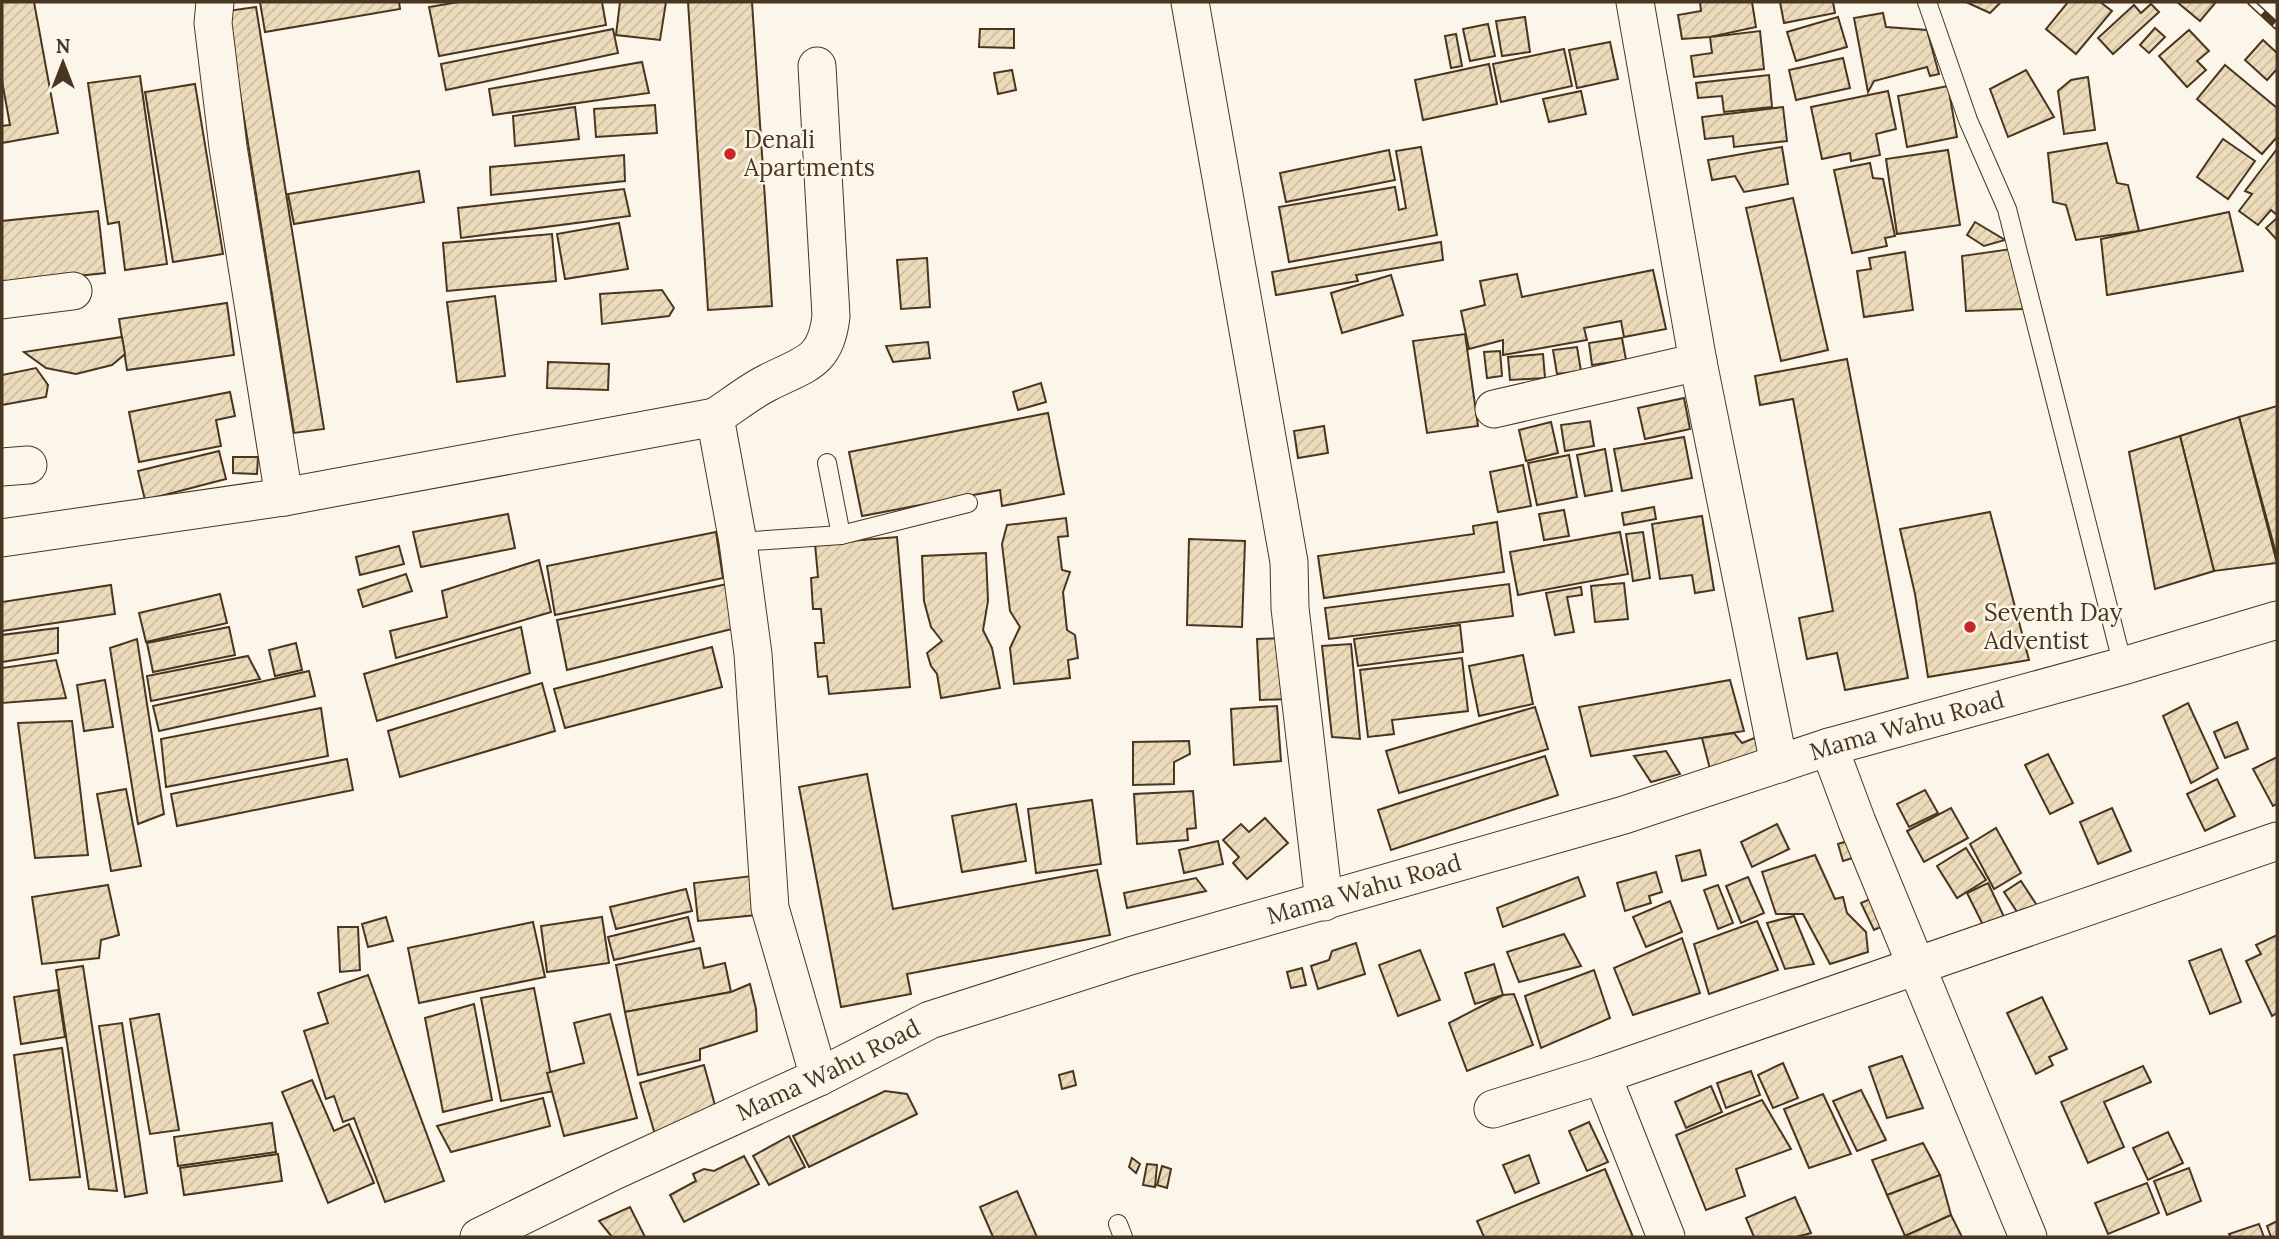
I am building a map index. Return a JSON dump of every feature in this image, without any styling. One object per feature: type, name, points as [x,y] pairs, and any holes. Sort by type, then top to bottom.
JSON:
[{"type":"street","points":[[215,2],[213,23],[230,160],[284,497]]},
{"type":"street","points":[[1190,2],[1289,562],[1290,608],[1324,902]]},
{"type":"street","points":[[1635,2],[1698,362],[1779,764]]},
{"type":"street","points":[[2,538],[284,497],[715,417],[766,383],[796,371],[820,352],[829,334],[831,316],[817,66]]},
{"type":"street","points":[[2,300],[73,291]]},
{"type":"street","points":[[1494,409],[1698,362]]},
{"type":"street","points":[[715,417],[738,542],[752,654],[770,908],[819,1077]]},
{"type":"street","name":"Mama Wahu Road","points":[[479,1237],[614,1171],[819,1077],[930,1020],[1130,956],[1624,815],[1829,747],[2123,666],[2277,620]]},
{"type":"street","points":[[1829,747],[1915,965],[2028,1237]]},
{"type":"street","points":[[1493,1109],[1601,1075],[2277,841]]},
{"type":"street","points":[[1601,1075],[1666,1237]]},
{"type":"lane","points":[[1927,2],[1968,120],[2007,209],[2123,666]]},
{"type":"lane","points":[[827,463],[841,535]]},
{"type":"lane","points":[[738,542],[841,535],[968,503]]},
{"type":"building","points":[[2,2],[34,2],[58,133],[2,143],[2,126],[10,125],[2,81]]},
{"type":"building","points":[[260,2],[399,2],[400,9],[265,32]]},
{"type":"building","points":[[459,2],[602,2],[606,25],[439,56],[429,7]]},
{"type":"building","points":[[620,2],[666,2],[660,40],[616,35]]},
{"type":"building","name":"Denali Apartments","points":[[688,2],[752,2],[772,306],[708,310]]},
{"type":"building","points":[[1700,2],[1752,2],[1756,27],[1710,37],[1682,39],[1678,15],[1701,11]]},
{"type":"building","points":[[1780,2],[1833,2],[1835,13],[1784,23]]},
{"type":"building","points":[[1966,2],[2001,2],[1990,13]]},
{"type":"building","points":[[2068,2],[2100,2],[2112,11],[2076,54],[2046,29]]},
{"type":"building","points":[[2177,2],[2216,2],[2200,21]]},
{"type":"building","points":[[2151,4],[2159,12],[2113,54],[2098,38],[2134,5],[2141,13]]},
{"type":"building","points":[[256,7],[324,429],[294,433],[227,11]]},
{"type":"building","points":[[1883,13],[1886,27],[1927,30],[1939,74],[1930,76],[1927,67],[1874,81],[1868,92],[1854,18]]},
{"type":"building","points":[[1525,17],[1530,52],[1502,56],[1496,21]]},
{"type":"building","points":[[1838,17],[1847,47],[1796,61],[1787,32]]},
{"type":"building","points":[[1488,24],[1495,56],[1470,61],[1463,29]]},
{"type":"building","points":[[2155,28],[2165,37],[2149,53],[2140,45]]},
{"type":"building","points":[[613,29],[618,53],[446,90],[441,64]]},
{"type":"building","points":[[980,29],[1014,29],[1014,48],[979,47]]},
{"type":"building","points":[[2189,30],[2209,51],[2197,61],[2206,70],[2187,87],[2159,56]]},
{"type":"building","points":[[1760,31],[1764,69],[1694,77],[1691,56],[1712,53],[1710,37]]},
{"type":"building","points":[[1456,34],[1462,66],[1451,68],[1445,36]]},
{"type":"building","points":[[2263,40],[2277,53],[2277,69],[2267,80],[2245,60]]},
{"type":"building","points":[[1610,42],[1618,79],[1577,88],[1569,50]]},
{"type":"building","points":[[1564,49],[1572,86],[1501,102],[1493,64]]},
{"type":"building","points":[[1843,58],[1850,88],[1796,100],[1789,70]]},
{"type":"building","points":[[642,62],[649,93],[493,115],[489,89]]},
{"type":"building","points":[[1489,64],[1497,104],[1423,120],[1415,80]]},
{"type":"building","points":[[2225,65],[2277,108],[2277,137],[2262,154],[2197,99]]},
{"type":"building","points":[[1012,70],[1016,90],[998,94],[994,73]]},
{"type":"building","points":[[2026,70],[2054,117],[2008,137],[1990,89]]},
{"type":"building","points":[[1769,75],[1772,107],[1724,112],[1722,96],[1698,98],[1696,83]]},
{"type":"building","points":[[140,76],[167,264],[125,270],[119,222],[108,224],[88,83]]},
{"type":"building","points":[[2088,77],[2095,130],[2064,134],[2058,91],[2071,80]]},
{"type":"building","points":[[195,84],[223,254],[173,262],[145,92]]},
{"type":"building","points":[[1948,86],[1957,137],[1907,147],[1898,96]]},
{"type":"building","points":[[1581,91],[1586,114],[1549,122],[1543,99]]},
{"type":"building","points":[[1888,91],[1896,129],[1876,134],[1880,155],[1851,161],[1850,153],[1822,159],[1811,107]]},
{"type":"building","points":[[655,105],[657,133],[596,137],[594,109]]},
{"type":"building","points":[[575,107],[579,139],[515,146],[513,116]]},
{"type":"building","points":[[1783,107],[1787,141],[1734,147],[1733,136],[1705,139],[1702,117]]},
{"type":"building","points":[[2223,139],[2255,161],[2228,199],[2197,177]]},
{"type":"building","points":[[2107,143],[2117,183],[2128,185],[2139,231],[2076,240],[2066,205],[2053,202],[2048,153]]},
{"type":"building","points":[[1421,147],[1437,235],[1289,262],[1279,207],[1395,187],[1399,210],[1406,208],[1396,151]]},
{"type":"building","points":[[1782,147],[1788,184],[1744,192],[1735,176],[1712,180],[1708,160]]},
{"type":"building","points":[[2277,149],[2277,215],[2271,210],[2258,225],[2239,211],[2252,194],[2245,191]]},
{"type":"building","points":[[1389,150],[1395,180],[1286,202],[1280,173]]},
{"type":"building","points":[[1948,150],[1960,225],[1897,234],[1886,159]]},
{"type":"building","points":[[624,155],[625,181],[491,195],[490,167]]},
{"type":"building","points":[[1870,163],[1873,178],[1883,179],[1895,236],[1885,238],[1887,246],[1852,253],[1834,170]]},
{"type":"building","points":[[419,171],[424,202],[294,224],[288,194]]},
{"type":"building","points":[[624,189],[630,216],[461,238],[458,208]]},
{"type":"building","points":[[1793,198],[1828,350],[1781,361],[1746,208]]},
{"type":"building","points":[[98,211],[105,273],[2,284],[2,221]]},
{"type":"building","points":[[2229,212],[2243,271],[2107,295],[2101,239]]},
{"type":"building","points":[[2277,218],[2277,240],[2266,228]]},
{"type":"building","points":[[1975,222],[2005,240],[1984,246],[1967,235]]},
{"type":"building","points":[[619,223],[628,269],[565,279],[557,234]]},
{"type":"building","points":[[552,234],[556,281],[447,291],[443,243]]},
{"type":"building","points":[[1441,242],[1443,260],[1356,275],[1358,281],[1276,295],[1272,272]]},
{"type":"building","points":[[2011,249],[2023,309],[1966,311],[1962,256]]},
{"type":"building","points":[[1905,252],[1913,310],[1864,317],[1857,271],[1871,269],[1869,258]]},
{"type":"building","points":[[927,258],[930,307],[901,309],[897,260]]},
{"type":"building","points":[[1653,270],[1666,329],[1624,337],[1621,321],[1584,328],[1587,340],[1503,355],[1503,340],[1469,349],[1461,311],[1485,305],[1480,281],[1517,274],[1522,297]]},
{"type":"building","points":[[1391,275],[1403,315],[1342,333],[1331,293]]},
{"type":"building","points":[[662,290],[674,308],[669,316],[602,324],[600,294]]},
{"type":"building","points":[[495,296],[505,376],[457,382],[447,302]]},
{"type":"building","points":[[227,303],[234,355],[127,370],[119,319]]},
{"type":"building","points":[[1465,334],[1478,426],[1427,433],[1413,341]]},
{"type":"building","points":[[122,337],[125,354],[112,365],[76,374],[46,368],[24,352]]},
{"type":"building","points":[[1622,338],[1626,360],[1592,365],[1589,343]]},
{"type":"building","points":[[928,342],[930,358],[893,362],[886,346]]},
{"type":"building","points":[[1577,347],[1581,371],[1557,374],[1553,350]]},
{"type":"building","points":[[1500,351],[1502,376],[1487,378],[1484,352]]},
{"type":"building","points":[[1543,354],[1545,378],[1510,380],[1508,357]]},
{"type":"building","points":[[1847,359],[1908,678],[1845,690],[1837,653],[1807,659],[1799,618],[1833,611],[1793,399],[1760,405],[1755,376]]},
{"type":"building","points":[[548,362],[609,364],[608,390],[547,388]]},
{"type":"building","points":[[36,368],[48,385],[46,397],[2,405],[2,375]]},
{"type":"building","points":[[1041,383],[1046,402],[1018,410],[1013,392]]},
{"type":"building","points":[[230,392],[235,416],[216,420],[221,446],[139,462],[129,412]]},
{"type":"building","points":[[1684,398],[1690,429],[1645,439],[1638,408]]},
{"type":"building","points":[[2277,406],[2277,557],[2239,417]]},
{"type":"building","points":[[1048,413],[1064,494],[1002,506],[1000,490],[862,516],[849,452]]},
{"type":"building","points":[[2239,417],[2277,563],[2214,571],[2180,436]]},
{"type":"building","points":[[1590,421],[1594,446],[1565,451],[1561,425]]},
{"type":"building","points":[[1551,422],[1558,453],[1526,461],[1519,430]]},
{"type":"building","points":[[1324,426],[1328,453],[1298,458],[1294,431]]},
{"type":"building","points":[[2180,436],[2214,571],[2155,589],[2129,452]]},
{"type":"building","points":[[1684,437],[1692,478],[1622,491],[1614,449]]},
{"type":"building","points":[[1605,449],[1612,491],[1585,496],[1577,455]]},
{"type":"building","points":[[219,451],[226,479],[145,500],[138,471]]},
{"type":"building","points":[[1569,455],[1577,497],[1537,505],[1528,463]]},
{"type":"building","points":[[233,457],[258,457],[257,474],[233,473]]},
{"type":"building","points":[[1523,465],[1531,506],[1498,512],[1490,472]]},
{"type":"building","points":[[1654,507],[1656,519],[1624,525],[1622,513]]},
{"type":"building","points":[[1564,510],[1569,536],[1544,540],[1539,514]]},
{"type":"building","name":"Seventh Day Adventist","points":[[1990,512],[2029,660],[1928,677],[1915,594],[1900,529]]},
{"type":"building","points":[[508,514],[515,548],[421,567],[413,532]]},
{"type":"building","points":[[1702,516],[1714,590],[1695,593],[1692,575],[1660,579],[1652,524]]},
{"type":"building","points":[[1066,518],[1068,536],[1058,537],[1062,570],[1070,572],[1063,592],[1067,630],[1075,635],[1078,658],[1068,660],[1070,678],[1014,684],[1010,648],[1020,627],[1010,611],[1002,544],[1007,525]]},
{"type":"building","points":[[1497,522],[1504,572],[1324,598],[1318,556],[1474,534],[1473,526]]},
{"type":"building","points":[[716,532],[723,578],[555,615],[547,566]]},
{"type":"building","points":[[1620,532],[1628,574],[1518,595],[1510,552]]},
{"type":"building","points":[[1643,532],[1650,578],[1633,581],[1626,534]]},
{"type":"building","points":[[897,537],[910,687],[829,694],[827,676],[818,677],[815,643],[824,643],[821,609],[813,609],[811,578],[818,577],[815,544]]},
{"type":"building","points":[[1189,539],[1245,541],[1242,627],[1187,625]]},
{"type":"building","points":[[399,546],[404,564],[360,575],[356,557]]},
{"type":"building","points":[[986,553],[988,601],[983,630],[992,648],[1000,688],[941,698],[937,674],[927,653],[942,641],[931,627],[924,601],[922,556]]},
{"type":"building","points":[[539,560],[551,612],[396,658],[390,631],[447,617],[442,591]]},
{"type":"building","points":[[406,574],[412,591],[363,607],[358,590]]},
{"type":"building","points":[[732,583],[736,628],[567,670],[557,620]]},
{"type":"building","points":[[1624,583],[1628,619],[1595,622],[1591,586]]},
{"type":"building","points":[[1509,584],[1513,616],[1329,639],[1325,608]]},
{"type":"building","points":[[111,585],[115,614],[2,631],[2,602]]},
{"type":"building","points":[[1581,587],[1582,595],[1567,597],[1574,632],[1555,635],[1546,593]]},
{"type":"building","points":[[220,594],[227,623],[146,642],[139,613]]},
{"type":"building","points":[[1460,625],[1463,652],[1358,666],[1354,639]]},
{"type":"building","points":[[229,627],[235,655],[153,672],[147,643]]},
{"type":"building","points":[[521,627],[530,673],[377,721],[364,674]]},
{"type":"building","points":[[58,628],[58,653],[2,662],[2,635]]},
{"type":"building","points":[[1284,638],[1287,699],[1260,700],[1257,639]]},
{"type":"building","points":[[137,639],[164,814],[138,824],[110,648]]},
{"type":"building","points":[[296,643],[302,670],[275,676],[269,650]]},
{"type":"building","points":[[1351,644],[1360,739],[1332,737],[1322,646]]},
{"type":"building","points":[[712,647],[722,687],[565,728],[554,689]]},
{"type":"building","points":[[1523,655],[1533,704],[1479,716],[1469,666]]},
{"type":"building","points":[[248,656],[260,679],[151,701],[147,676]]},
{"type":"building","points":[[1462,658],[1468,711],[1392,720],[1394,734],[1368,737],[1360,670]]},
{"type":"building","points":[[56,660],[66,698],[2,703],[2,668]]},
{"type":"building","points":[[309,671],[315,696],[159,731],[153,706]]},
{"type":"building","points":[[105,680],[113,727],[84,731],[77,685]]},
{"type":"building","points":[[1730,680],[1744,731],[1591,756],[1579,707]]},
{"type":"building","points":[[542,683],[555,731],[400,777],[388,731]]},
{"type":"building","points":[[2188,703],[2218,768],[2191,783],[2163,716]]},
{"type":"building","points":[[1277,706],[1281,761],[1234,765],[1231,709]]},
{"type":"building","points":[[1535,707],[1548,749],[1399,793],[1386,751]]},
{"type":"building","points":[[321,708],[328,756],[166,787],[161,739]]},
{"type":"building","points":[[72,721],[88,855],[35,858],[18,723]]},
{"type":"building","points":[[2237,722],[2248,749],[2225,758],[2214,732]]},
{"type":"building","points":[[1734,733],[1742,743],[1757,737],[1766,754],[1710,769],[1702,738]]},
{"type":"building","points":[[1189,741],[1190,754],[1174,762],[1174,784],[1133,785],[1133,742]]},
{"type":"building","points":[[1666,751],[1680,774],[1651,782],[1634,756]]},
{"type":"building","points":[[2048,754],[2073,803],[2050,814],[2025,765]]},
{"type":"building","points":[[1545,756],[1558,795],[1391,850],[1378,810]]},
{"type":"building","points":[[2277,757],[2277,804],[2273,806],[2253,769]]},
{"type":"building","points":[[347,759],[353,790],[177,826],[171,794]]},
{"type":"building","points":[[867,774],[893,909],[1097,870],[1110,935],[907,974],[911,994],[841,1007],[799,787]]},
{"type":"building","points":[[2217,779],[2235,816],[2205,831],[2187,794]]},
{"type":"building","points":[[126,789],[141,866],[111,871],[97,794]]},
{"type":"building","points":[[1925,790],[1938,813],[1909,827],[1897,804]]},
{"type":"building","points":[[1193,791],[1196,828],[1187,829],[1188,840],[1137,844],[1134,794]]},
{"type":"building","points":[[1092,800],[1101,864],[1036,873],[1028,809]]},
{"type":"building","points":[[1016,804],[1026,861],[962,872],[952,816]]},
{"type":"building","points":[[1951,808],[1968,838],[1924,862],[1907,831]]},
{"type":"building","points":[[2112,808],[2131,851],[2098,864],[2080,822]]},
{"type":"building","points":[[1265,818],[1288,843],[1247,879],[1233,863],[1239,857],[1223,840],[1241,824],[1249,832]]},
{"type":"building","points":[[1777,824],[1789,849],[1752,867],[1741,842]]},
{"type":"building","points":[[1996,828],[2021,873],[1994,889],[1970,844]]},
{"type":"building","points":[[1854,839],[1859,856],[1843,861],[1838,844]]},
{"type":"building","points":[[1218,841],[1223,864],[1184,873],[1179,850]]},
{"type":"building","points":[[1966,848],[1986,880],[1957,898],[1937,866]]},
{"type":"building","points":[[1700,850],[1706,875],[1682,881],[1676,856]]},
{"type":"building","points":[[1815,855],[1835,899],[1843,897],[1847,913],[1866,932],[1868,952],[1830,964],[1803,914],[1776,914],[1762,872]]},
{"type":"building","points":[[1656,872],[1662,892],[1649,896],[1651,903],[1625,911],[1617,883]]},
{"type":"building","points":[[752,876],[756,915],[698,921],[694,883]]},
{"type":"building","points":[[1578,877],[1585,896],[1503,927],[1497,908]]},
{"type":"building","points":[[1748,877],[1764,913],[1741,923],[1726,886]]},
{"type":"building","points":[[1196,878],[1206,891],[1127,908],[1124,893]]},
{"type":"building","points":[[2021,881],[2042,913],[2025,924],[2004,892]]},
{"type":"building","points":[[1988,883],[2006,921],[1986,931],[1967,893]]},
{"type":"building","points":[[108,885],[119,935],[101,940],[99,958],[42,964],[32,897]]},
{"type":"building","points":[[1718,885],[1733,923],[1718,929],[1704,890]]},
{"type":"building","points":[[686,889],[692,911],[616,929],[610,907]]},
{"type":"building","points":[[1875,897],[1888,924],[1874,930],[1861,903]]},
{"type":"building","points":[[1670,901],[1682,932],[1646,947],[1633,917]]},
{"type":"building","points":[[1794,916],[1814,964],[1785,969],[1767,923]]},
{"type":"building","points":[[386,917],[393,941],[368,947],[362,924]]},
{"type":"building","points":[[602,917],[609,963],[547,972],[541,926]]},
{"type":"building","points":[[688,917],[694,941],[614,960],[608,937]]},
{"type":"building","points":[[1757,921],[1778,970],[1709,994],[1694,944]]},
{"type":"building","points":[[533,922],[545,977],[419,1003],[408,948]]},
{"type":"building","points":[[338,927],[358,927],[360,970],[340,972]]},
{"type":"building","points":[[1564,934],[1581,966],[1519,982],[1507,952]]},
{"type":"building","points":[[2277,935],[2277,1013],[2272,1016],[2246,961],[2261,954],[2256,945]]},
{"type":"building","points":[[1682,938],[1700,993],[1633,1015],[1614,968]]},
{"type":"building","points":[[1356,943],[1365,974],[1318,989],[1311,966],[1329,960],[1332,951]]},
{"type":"building","points":[[700,948],[704,968],[725,963],[731,992],[625,1012],[616,965]]},
{"type":"building","points":[[2221,949],[2241,1002],[2210,1014],[2189,961]]},
{"type":"building","points":[[1420,950],[1440,1000],[1398,1016],[1379,965]]},
{"type":"building","points":[[1494,964],[1503,995],[1475,1004],[1465,973]]},
{"type":"building","points":[[83,966],[117,1191],[89,1189],[56,970]]},
{"type":"building","points":[[1302,968],[1306,985],[1291,988],[1287,972]]},
{"type":"building","points":[[1594,970],[1610,1018],[1541,1048],[1525,996]]},
{"type":"building","points":[[368,975],[444,1181],[385,1202],[354,1118],[343,1122],[334,1096],[326,1099],[304,1031],[328,1023],[318,993]]},
{"type":"building","points":[[750,984],[756,1009],[757,1031],[700,1049],[700,1060],[638,1075],[625,1012],[731,992]]},
{"type":"building","points":[[534,988],[554,1091],[501,1101],[481,998]]},
{"type":"building","points":[[58,990],[65,1037],[21,1044],[14,997]]},
{"type":"building","points":[[1514,994],[1533,1045],[1467,1071],[1449,1023],[1503,995]]},
{"type":"building","points":[[2042,997],[2067,1049],[2049,1057],[2053,1065],[2036,1074],[2007,1013]]},
{"type":"building","points":[[474,1004],[492,1100],[443,1112],[425,1018]]},
{"type":"building","points":[[159,1014],[179,1130],[150,1134],[130,1019]]},
{"type":"building","points":[[610,1014],[637,1118],[564,1136],[547,1073],[584,1063],[574,1023]]},
{"type":"building","points":[[122,1023],[147,1193],[125,1197],[99,1026]]},
{"type":"building","points":[[62,1048],[80,1177],[30,1180],[14,1055]]},
{"type":"building","points":[[1902,1056],[1923,1108],[1887,1118],[1869,1067]]},
{"type":"building","points":[[1783,1063],[1798,1098],[1773,1108],[1758,1075]]},
{"type":"building","points":[[704,1065],[719,1120],[656,1138],[640,1083]]},
{"type":"building","points":[[2143,1066],[2151,1082],[2104,1102],[2124,1147],[2088,1163],[2061,1102]]},
{"type":"building","points":[[1073,1071],[1076,1085],[1062,1089],[1059,1075]]},
{"type":"building","points":[[1751,1071],[1760,1095],[1726,1108],[1717,1083]]},
{"type":"building","points":[[312,1080],[334,1131],[349,1124],[374,1183],[328,1203],[282,1092]]},
{"type":"building","points":[[1711,1086],[1722,1112],[1686,1128],[1675,1102]]},
{"type":"building","points":[[1861,1090],[1886,1140],[1857,1151],[1833,1101]]},
{"type":"building","points":[[885,1091],[907,1094],[917,1114],[809,1167],[793,1136]]},
{"type":"building","points":[[1823,1094],[1851,1154],[1809,1168],[1784,1109]]},
{"type":"building","points":[[543,1098],[550,1126],[451,1152],[437,1126]]},
{"type":"building","points":[[1762,1100],[1791,1149],[1736,1169],[1745,1196],[1706,1210],[1676,1135]]},
{"type":"building","points":[[1589,1122],[1608,1162],[1587,1171],[1569,1131]]},
{"type":"building","points":[[272,1123],[276,1152],[178,1166],[174,1137]]},
{"type":"building","points":[[2168,1132],[2183,1163],[2148,1180],[2133,1148]]},
{"type":"building","points":[[789,1136],[805,1167],[769,1185],[753,1156]]},
{"type":"building","points":[[1923,1143],[1940,1175],[1887,1195],[1872,1160]]},
{"type":"building","points":[[278,1154],[282,1181],[184,1195],[180,1168]]},
{"type":"building","points":[[1529,1155],[1539,1183],[1515,1193],[1503,1165]]},
{"type":"building","points":[[744,1156],[759,1184],[684,1222],[670,1195],[696,1181],[693,1174],[704,1169],[714,1171]]},
{"type":"building","points":[[1132,1158],[1140,1164],[1136,1173],[1129,1167]]},
{"type":"building","points":[[1147,1164],[1157,1165],[1155,1187],[1143,1185]]},
{"type":"building","points":[[1162,1166],[1171,1169],[1167,1188],[1157,1185]]},
{"type":"building","points":[[2189,1168],[2201,1201],[2167,1215],[2154,1181]]},
{"type":"building","points":[[1605,1169],[1633,1237],[1484,1237],[1477,1221]]},
{"type":"building","points":[[1940,1175],[1951,1215],[1905,1236],[1887,1195]]},
{"type":"building","points":[[2147,1183],[2159,1213],[2108,1234],[2095,1203]]},
{"type":"building","points":[[1017,1191],[1037,1237],[993,1237],[980,1207]]},
{"type":"building","points":[[1795,1197],[1811,1233],[1796,1237],[1754,1237],[1746,1218]]},
{"type":"building","points":[[630,1207],[645,1237],[612,1237],[599,1221]]},
{"type":"building","points":[[1951,1215],[1962,1237],[1905,1236]]},
{"type":"building","points":[[2277,1221],[2277,1237],[2271,1237],[2267,1226]]},
{"type":"building","points":[[2259,1224],[2264,1237],[2231,1237],[2229,1234]]},
{"type":"railway","points":[[2251,2],[2277,26]]},
{"type":"place","name":"Denali Apartments","points":[[730,154]]},
{"type":"place","name":"Seventh Day Adventist","points":[[1970,627]]}]
